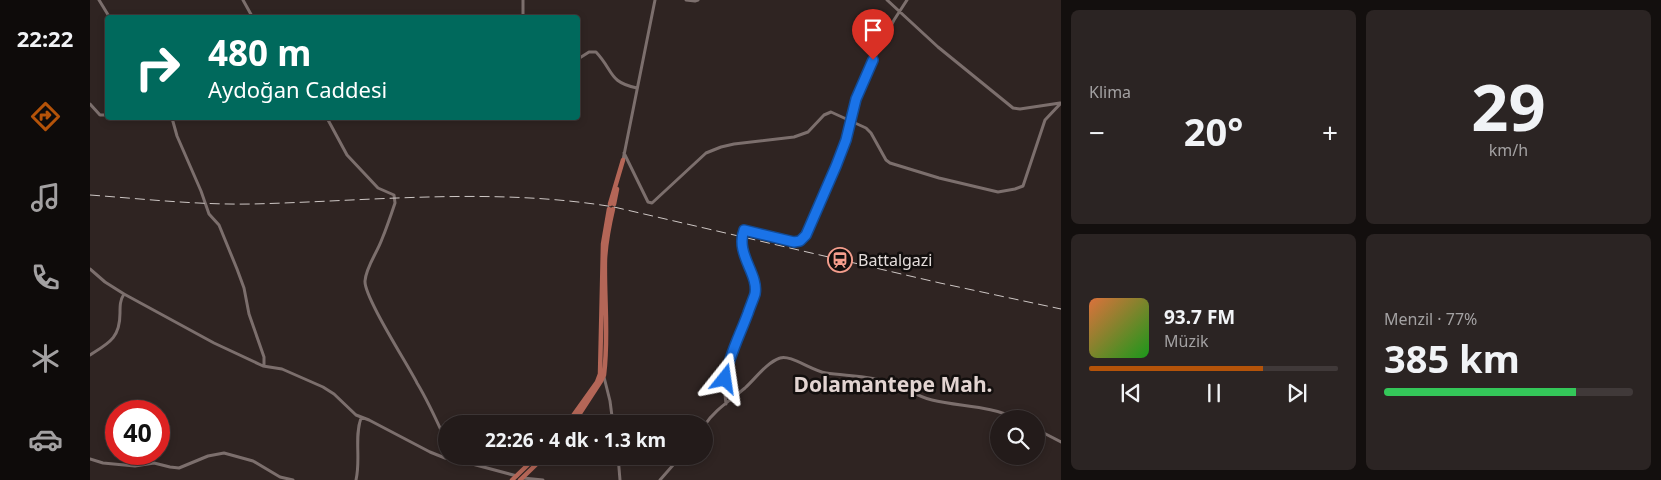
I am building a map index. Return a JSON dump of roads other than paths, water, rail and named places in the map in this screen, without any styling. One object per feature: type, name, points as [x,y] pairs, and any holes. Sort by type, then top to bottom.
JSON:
[{"type":"main road","points":[[579,415],[601,381],[603,244],[623,160]]},
{"type":"main road","points":[[573,415],[602,374]]},
{"type":"main road","points":[[520,478],[530,465]]},
{"type":"main road","points":[[512,480],[520,478],[536,465]]},
{"type":"street","points":[[100,0],[108,15]]},
{"type":"street","points":[[242,0],[251,15]]},
{"type":"street","points":[[523,0],[523,15]]},
{"type":"street","points":[[623,160],[656,0]]},
{"type":"street","points":[[686,0],[698,0]]},
{"type":"street","points":[[887,0],[938,47],[1013,108],[1020,109],[1061,103]]},
{"type":"street","points":[[726,404],[725,379],[727,369],[733,348],[755,294],[753,279],[742,248],[744,230],[785,240],[800,241],[806,235],[827,191],[846,140],[856,99],[868,70],[907,0]]},
{"type":"street","points":[[580,58],[589,52],[596,52],[603,59],[616,80],[622,85],[637,88]]},
{"type":"street","points":[[624,153],[648,202],[652,203],[706,153],[734,144],[794,137],[808,132],[824,115],[831,112],[866,128],[886,160],[890,163],[971,186],[1003,192],[1023,186],[1045,120],[1061,103]]},
{"type":"street","points":[[90,104],[100,115],[105,116]]},
{"type":"street","points":[[173,120],[177,136],[201,190],[209,214],[219,226],[237,269],[264,357],[264,366]]},
{"type":"street","points":[[328,120],[347,155],[378,188],[394,195],[396,198],[382,240],[368,271],[365,281],[366,288],[370,299],[422,391],[438,424]]},
{"type":"street","points":[[90,269],[105,282],[124,294],[254,362],[282,369],[322,387],[334,394],[361,418],[374,422],[438,455]]},
{"type":"street","points":[[90,355],[115,337],[119,329],[121,300],[124,294]]},
{"type":"street","points":[[713,415],[771,363],[788,357],[823,373],[882,380],[932,400],[994,410]]},
{"type":"street","points":[[602,374],[612,415]]},
{"type":"street","points":[[356,480],[358,470],[358,425],[361,418]]},
{"type":"street","points":[[1045,434],[1061,442]]},
{"type":"street","points":[[90,459],[103,463],[135,466],[154,463],[179,468],[208,456],[224,452],[243,457],[280,477],[293,480]]},
{"type":"street","points":[[475,465],[520,478],[542,480]]},
{"type":"street","points":[[619,465],[620,480]]},
{"type":"street","points":[[660,480],[673,465]]},
{"type":"street","points":[[530,471],[530,474],[537,479]]},
{"type":"railway","points":[[90,195],[212,204],[479,196],[569,201],[614,207],[940,283],[1061,309]]},
{"type":"place","name":"Battalgazi","points":[[840,260]]},
{"type":"district","name":"Dolamantepe Mah.","points":[[893,385]]}]
